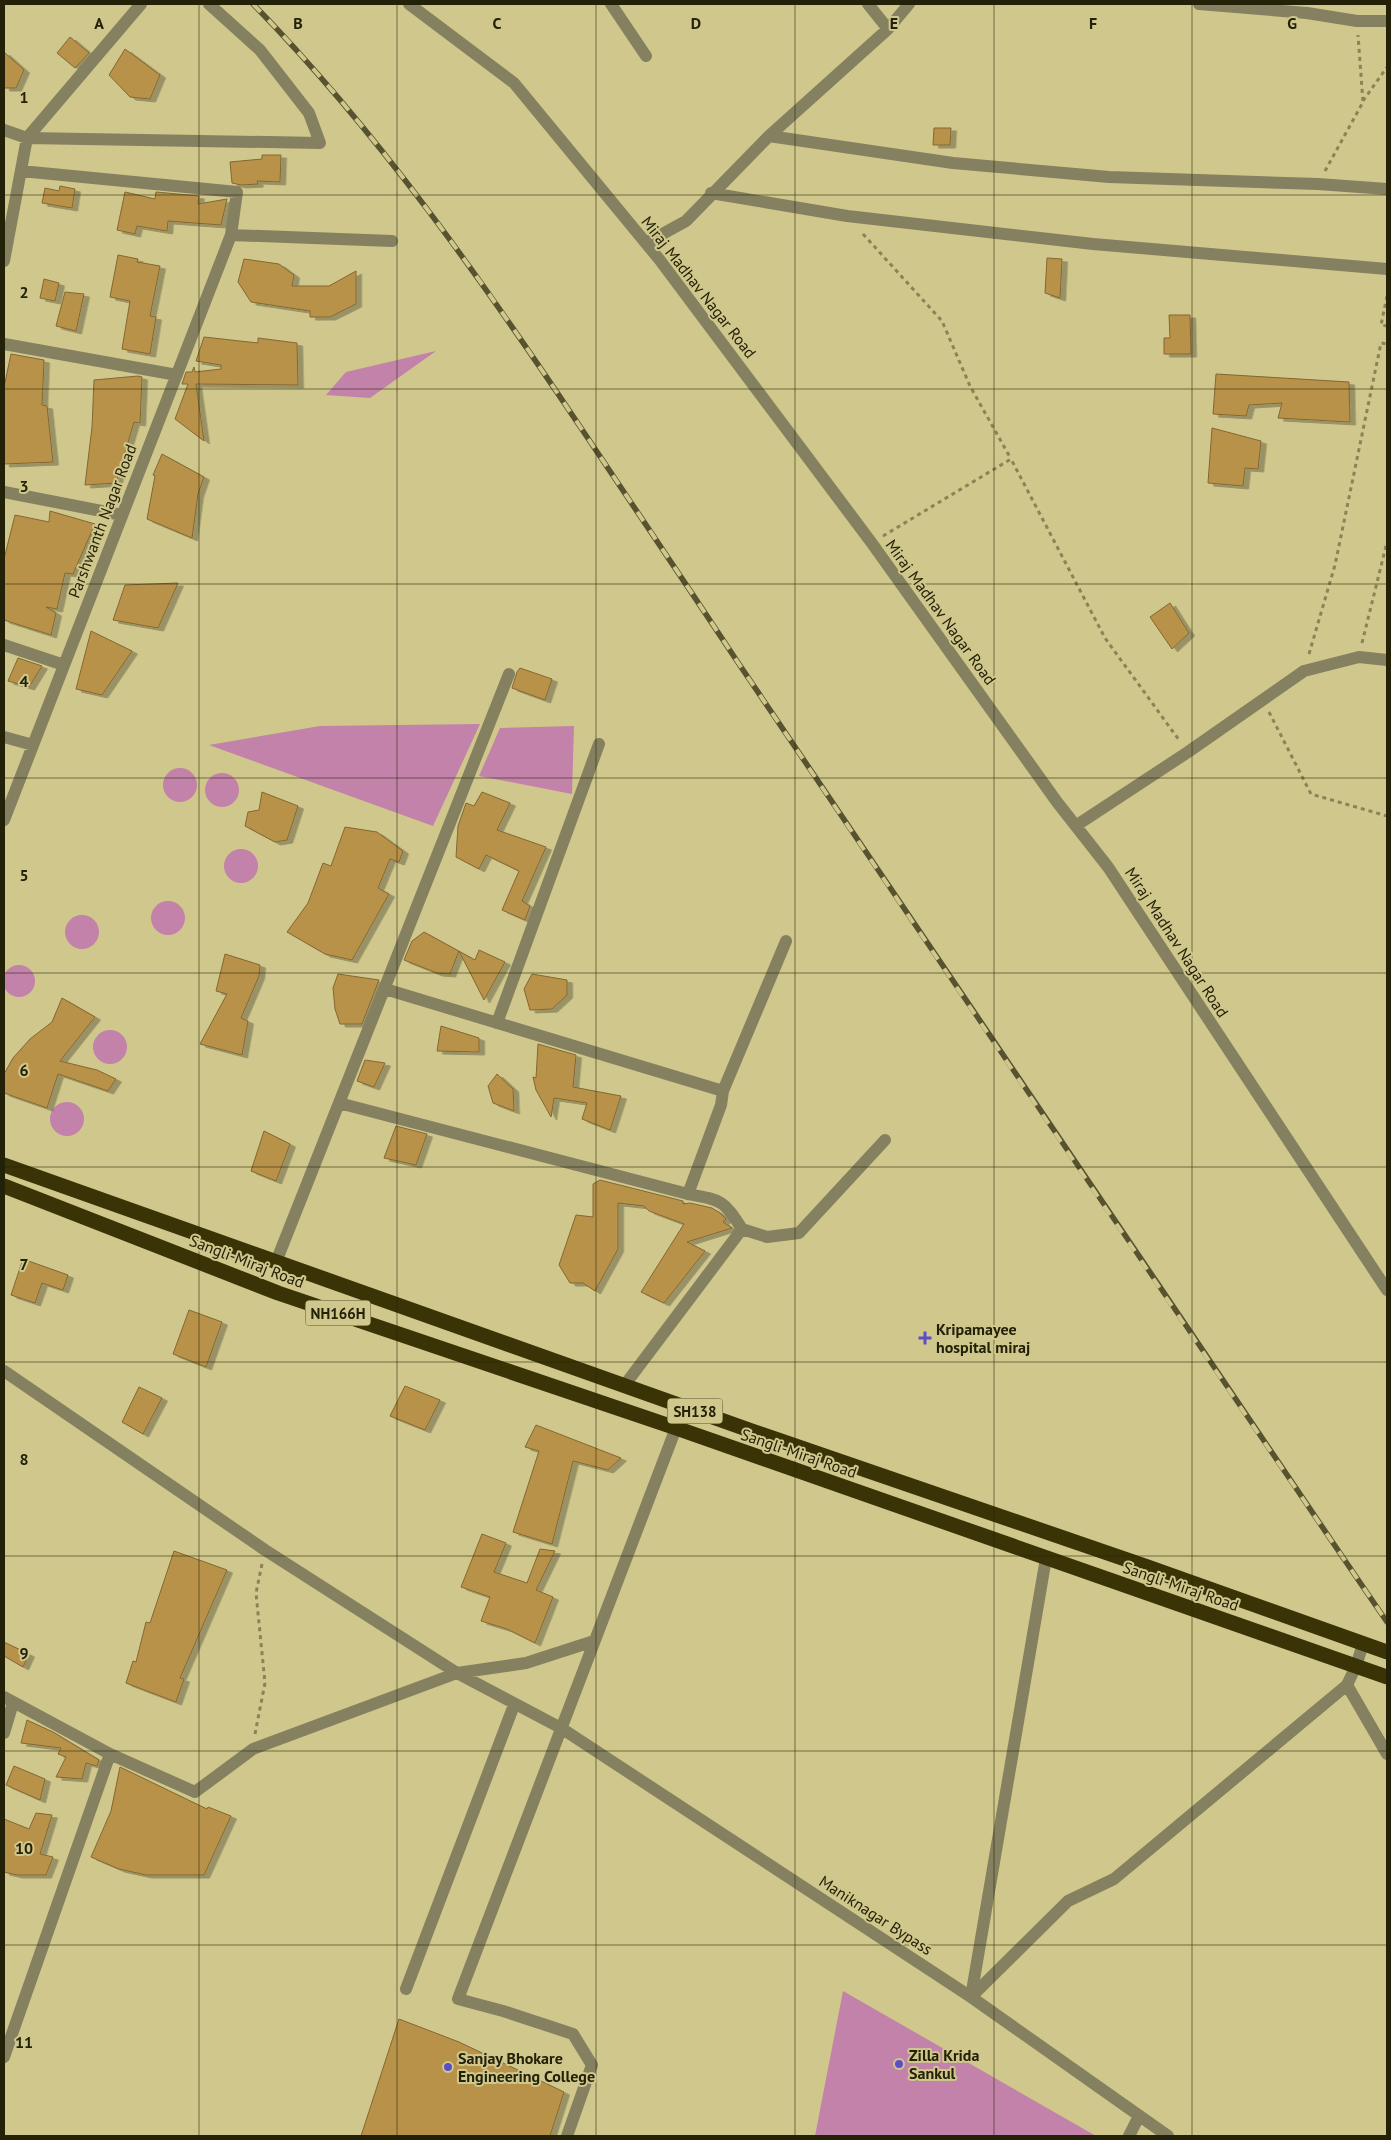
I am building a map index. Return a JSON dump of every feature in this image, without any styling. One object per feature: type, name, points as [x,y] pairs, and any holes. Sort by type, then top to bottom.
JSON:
[{"type":"highway","name":"Sangli-Miraj Road","points":[[4,1165],[624,1386],[1387,1652]]},
{"type":"highway","name":"Sangli-Miraj Road","points":[[4,1186],[278,1293],[676,1428],[1387,1677]]},
{"type":"street","points":[[4,261],[28,138],[141,4]]},
{"type":"street","points":[[4,130],[28,138],[320,143],[309,113],[260,50],[209,4]]},
{"type":"street","name":"Miraj Madhav Nagar Road","points":[[409,4],[514,83],[646,243],[871,542],[1057,802],[1077,825],[1108,867],[1387,1290]]},
{"type":"street","points":[[612,4],[646,56]]},
{"type":"street","points":[[868,4],[888,29]]},
{"type":"street","points":[[646,243],[686,221],[711,193],[769,136],[888,29],[909,4]]},
{"type":"street","points":[[1199,4],[1307,13],[1357,21],[1387,21]]},
{"type":"street","points":[[769,136],[953,163],[1109,177],[1318,184],[1387,189]]},
{"type":"street","name":"Parshwanth Nagar Road","points":[[4,820],[231,235],[237,192],[21,171]]},
{"type":"street","points":[[711,193],[847,216],[1094,244],[1387,269]]},
{"type":"street","points":[[231,235],[392,241]]},
{"type":"street","points":[[4,344],[177,375]]},
{"type":"street","points":[[4,492],[122,515]]},
{"type":"street","points":[[4,645],[64,665]]},
{"type":"street","points":[[1077,825],[1188,752],[1262,699],[1304,672],[1359,657],[1387,660]]},
{"type":"street","points":[[276,1262],[509,674]]},
{"type":"street","points":[[4,737],[33,746]]},
{"type":"street","points":[[497,1023],[599,744]]},
{"type":"street","points":[[688,1194],[720,1105],[723,1091],[786,941]]},
{"type":"street","points":[[384,989],[723,1091]]},
{"type":"street","points":[[339,1103],[688,1194],[717,1199],[732,1212],[742,1230],[767,1236],[799,1233],[885,1140]]},
{"type":"street","points":[[624,1386],[742,1230]]},
{"type":"street","points":[[4,1371],[265,1550],[457,1673],[514,1705],[406,1989]]},
{"type":"street","points":[[567,2136],[592,2065],[572,2034],[503,2011],[458,1999],[676,1428]]},
{"type":"street","points":[[971,1997],[1046,1558]]},
{"type":"street","points":[[4,1733],[8,1700],[110,1754],[195,1792],[253,1749],[457,1673],[526,1663],[594,1642]]},
{"type":"street","points":[[971,1997],[1068,1901],[1114,1879],[1347,1685],[1363,1644]]},
{"type":"street","points":[[1347,1685],[1387,1754]]},
{"type":"street","name":"Maniknagar Bypass","points":[[514,1705],[561,1728],[971,1997],[1168,2136]]},
{"type":"street","points":[[4,2057],[110,1754]]},
{"type":"street","points":[[1129,2136],[1139,2116]]},
{"type":"path","points":[[1357,21],[1363,102]]},
{"type":"path","points":[[1318,184],[1363,102],[1387,67]]},
{"type":"path","points":[[847,216],[942,321],[970,386],[1011,459],[1104,638],[1188,752]]},
{"type":"path","points":[[1387,296],[1382,325],[1387,326]]},
{"type":"path","points":[[1304,672],[1335,565],[1381,343],[1387,344]]},
{"type":"path","points":[[871,542],[1011,459]]},
{"type":"path","points":[[1359,657],[1387,542]]},
{"type":"path","points":[[1262,699],[1311,794],[1387,816]]},
{"type":"path","points":[[253,1749],[265,1683],[256,1593],[265,1550]]},
{"type":"shaded area","points":[[436,351],[370,398],[326,395],[346,372]]},
{"type":"shaded area","points":[[480,724],[433,826],[209,745],[320,726]]},
{"type":"shaded area","points":[[574,726],[572,794],[479,776],[500,728]]},
{"type":"shaded area","points":[[180,768],[192,773],[197,785],[192,797],[180,802],[168,797],[163,785],[168,773]]},
{"type":"shaded area","points":[[222,773],[234,778],[239,790],[234,802],[222,807],[210,802],[205,790],[210,778]]},
{"type":"shaded area","points":[[241,849],[253,854],[258,866],[253,878],[241,883],[229,878],[224,866],[229,854]]},
{"type":"shaded area","points":[[168,901],[180,906],[185,918],[180,930],[168,935],[156,930],[151,918],[156,906]]},
{"type":"shaded area","points":[[82,915],[94,920],[99,932],[94,944],[82,949],[70,944],[65,932],[70,920]]},
{"type":"shaded area","points":[[19,965],[31,969],[35,981],[31,993],[19,997],[7,993],[3,981],[7,969]]},
{"type":"shaded area","points":[[110,1030],[122,1035],[127,1047],[122,1059],[110,1064],[98,1059],[93,1047],[98,1035]]},
{"type":"shaded area","points":[[67,1102],[79,1107],[84,1119],[79,1131],[67,1136],[55,1131],[50,1119],[55,1107]]},
{"type":"shaded area","name":"Zilla Krida Sankul","points":[[843,1991],[1096,2136],[815,2136]]},
{"type":"building","points":[[70,37],[89,53],[75,68],[57,53]]},
{"type":"building","points":[[125,49],[160,75],[150,99],[130,97],[109,75]]},
{"type":"building","points":[[4,52],[24,70],[16,88],[4,88]]},
{"type":"building","points":[[934,128],[951,128],[950,145],[933,145]]},
{"type":"building","points":[[262,155],[281,155],[280,182],[257,181],[258,184],[241,185],[232,183],[230,162],[262,159]]},
{"type":"building","points":[[60,186],[75,189],[72,208],[42,203],[45,188],[59,191]]},
{"type":"building","points":[[125,192],[155,199],[156,192],[199,196],[198,204],[227,199],[221,225],[168,221],[167,231],[137,226],[135,234],[117,230]]},
{"type":"building","points":[[118,255],[138,259],[137,262],[160,266],[150,316],[156,317],[150,354],[122,349],[130,301],[110,297]]},
{"type":"building","points":[[1047,258],[1062,259],[1060,298],[1045,293]]},
{"type":"building","points":[[244,259],[279,264],[294,275],[292,286],[329,286],[356,271],[356,304],[330,317],[310,317],[310,311],[251,302],[238,282]]},
{"type":"building","points":[[44,279],[59,283],[55,301],[40,298]]},
{"type":"building","points":[[65,292],[84,294],[76,331],[56,326]]},
{"type":"building","points":[[1169,315],[1190,315],[1191,354],[1164,354],[1164,338],[1170,338]]},
{"type":"building","points":[[204,337],[258,343],[258,338],[297,343],[298,385],[196,384],[204,441],[175,419],[188,384],[182,384],[186,372],[192,372],[194,367],[195,372],[221,369],[221,365],[196,361]]},
{"type":"building","points":[[11,354],[44,360],[42,405],[47,406],[53,462],[4,464],[4,387]]},
{"type":"building","points":[[1216,374],[1349,382],[1350,422],[1278,418],[1282,403],[1249,405],[1246,416],[1213,414]]},
{"type":"building","points":[[142,377],[140,423],[134,422],[116,483],[85,485],[92,427],[94,380]]},
{"type":"building","points":[[1212,428],[1261,441],[1258,469],[1245,468],[1243,486],[1208,483]]},
{"type":"building","points":[[162,454],[204,477],[198,494],[192,538],[147,519],[155,476],[153,475]]},
{"type":"building","points":[[50,511],[95,524],[73,574],[65,573],[57,609],[46,607],[56,613],[51,635],[4,620],[4,559],[15,515],[49,522]]},
{"type":"building","points":[[178,583],[158,628],[113,620],[125,585]]},
{"type":"building","points":[[1170,603],[1189,633],[1172,649],[1150,617]]},
{"type":"building","points":[[91,631],[132,651],[102,695],[76,689]]},
{"type":"building","points":[[18,658],[42,666],[29,687],[8,681]]},
{"type":"building","points":[[520,668],[552,679],[545,700],[512,688]]},
{"type":"building","points":[[262,792],[298,806],[287,840],[275,842],[245,826],[248,812],[259,810]]},
{"type":"building","points":[[482,792],[510,803],[497,830],[546,847],[522,901],[530,906],[525,920],[502,910],[519,871],[486,855],[479,869],[456,857],[458,826],[466,803],[474,806]]},
{"type":"building","points":[[345,827],[377,832],[403,851],[399,862],[390,859],[378,888],[389,894],[352,960],[325,954],[287,932],[308,903],[323,863],[331,866]]},
{"type":"building","points":[[424,932],[459,951],[450,974],[437,973],[404,960],[412,941]]},
{"type":"building","points":[[479,950],[505,962],[484,1000],[459,951],[475,960]]},
{"type":"building","points":[[225,954],[260,965],[259,976],[241,1018],[248,1021],[242,1055],[200,1044],[227,994],[216,991]]},
{"type":"building","points":[[338,974],[379,980],[362,1024],[340,1024],[335,1009],[333,988]]},
{"type":"building","points":[[532,974],[567,980],[567,995],[552,1009],[530,1010],[524,989]]},
{"type":"building","points":[[62,998],[95,1017],[60,1061],[97,1070],[116,1079],[108,1091],[58,1074],[47,1108],[4,1093],[4,1074],[13,1058],[30,1039],[52,1022]]},
{"type":"building","points":[[441,1026],[479,1038],[479,1052],[437,1051]]},
{"type":"building","points":[[538,1044],[576,1055],[573,1087],[621,1096],[610,1130],[582,1119],[587,1103],[554,1098],[551,1117],[536,1090],[533,1077],[536,1078]]},
{"type":"building","points":[[365,1060],[385,1063],[374,1087],[357,1081]]},
{"type":"building","points":[[497,1074],[513,1089],[514,1111],[493,1103],[488,1086]]},
{"type":"building","points":[[396,1126],[427,1134],[416,1165],[384,1158]]},
{"type":"building","points":[[264,1131],[290,1144],[276,1181],[251,1171]]},
{"type":"building","points":[[600,1180],[683,1201],[683,1204],[690,1203],[712,1208],[726,1219],[723,1222],[732,1228],[687,1242],[705,1251],[664,1303],[641,1292],[684,1224],[649,1211],[644,1206],[618,1203],[618,1249],[595,1291],[583,1283],[570,1283],[559,1265],[576,1215],[593,1217],[593,1184]]},
{"type":"building","points":[[23,1259],[68,1275],[63,1290],[42,1283],[35,1303],[11,1295]]},
{"type":"building","points":[[189,1310],[222,1322],[206,1367],[173,1354]]},
{"type":"building","points":[[405,1386],[440,1400],[425,1430],[390,1416]]},
{"type":"building","points":[[139,1387],[162,1398],[143,1434],[122,1422]]},
{"type":"building","points":[[536,1425],[621,1458],[608,1470],[573,1461],[552,1544],[513,1532],[539,1451],[525,1447]]},
{"type":"building","points":[[482,1534],[506,1543],[494,1572],[527,1583],[540,1549],[555,1551],[536,1590],[553,1597],[535,1643],[507,1629],[481,1621],[490,1597],[461,1587]]},
{"type":"building","points":[[174,1551],[227,1570],[180,1678],[184,1679],[176,1702],[126,1683],[133,1661],[136,1662],[146,1622],[150,1623]]},
{"type":"building","points":[[4,1642],[29,1654],[23,1667],[4,1656]]},
{"type":"building","points":[[27,1720],[53,1732],[99,1760],[97,1766],[86,1763],[82,1779],[56,1777],[66,1757],[58,1754],[61,1748],[21,1743]]},
{"type":"building","points":[[14,1766],[45,1779],[40,1800],[6,1785]]},
{"type":"building","points":[[120,1767],[207,1809],[208,1807],[231,1816],[204,1875],[146,1875],[119,1869],[91,1857],[111,1811]]},
{"type":"building","points":[[36,1813],[52,1815],[40,1854],[53,1857],[46,1875],[17,1875],[4,1872],[4,1819],[29,1829]]},
{"type":"building","name":"Sanjay Bhokare Engineering College","points":[[399,2019],[459,2042],[564,2092],[550,2136],[361,2136]]},
{"type":"railway","points":[[253,4],[343,103],[385,155],[505,317],[1387,1622]]},
{"type":"place","name":"Kripamayee hospital miraj","points":[[925,1338]]},
{"type":"place","name":"Zilla Krida Sankul","points":[[899,2064]]},
{"type":"place","name":"Sanjay Bhokare Engineering College","points":[[448,2067]]}]
